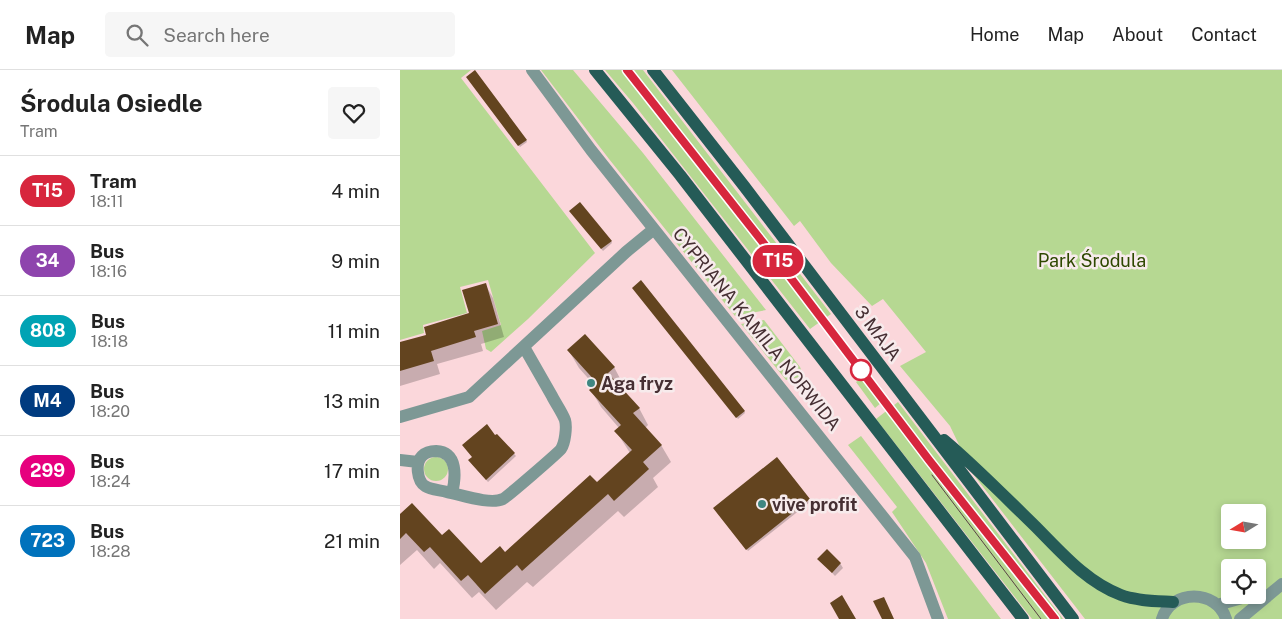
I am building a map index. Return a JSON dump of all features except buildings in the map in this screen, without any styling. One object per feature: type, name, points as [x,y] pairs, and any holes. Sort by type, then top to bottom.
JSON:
[{"type":"main road","points":[[595,70],[680,176],[1023,619]]},
{"type":"main road","name":"3 MAJA","points":[[653,70],[744,186],[1073,619]]},
{"type":"main road","points":[[926,425],[971,462],[1068,559],[1098,584],[1121,595],[1174,602]]},
{"type":"street","name":"CYPRIANA KAMILA NORWIDA","points":[[532,70],[591,150],[915,557],[938,619]]},
{"type":"street","points":[[400,417],[469,397],[626,252],[654,229]]},
{"type":"street","points":[[452,493],[455,480],[454,464],[445,453],[438,451],[421,456],[418,462],[418,471],[420,481],[425,486],[452,493],[488,501],[503,499],[561,449],[565,435],[565,420],[524,346]]},
{"type":"street","points":[[400,460],[418,462]]},
{"type":"street","points":[[1266,591],[1279,586]]},
{"type":"street","points":[[1240,619],[1279,586]]},
{"type":"street","points":[[1162,619],[1168,607],[1174,602],[1196,595],[1206,597],[1217,605],[1223,611],[1226,619]]},
{"type":"street","points":[[1217,605],[1221,604]]},
{"type":"green space","points":[[400,70],[471,70],[461,78],[595,253],[528,319],[491,352],[486,349],[482,331],[501,325],[488,280],[460,287],[467,313],[423,325],[424,333],[400,340]]},
{"type":"green space","points":[[541,70],[573,70],[643,153],[766,310],[735,316],[609,159]]},
{"type":"green space","points":[[605,70],[643,70],[831,314],[810,329]]},
{"type":"green space","name":"Park Środula","points":[[672,70],[1282,70],[1282,619],[1085,619],[973,474],[950,426],[900,366],[926,352],[883,299],[872,306],[831,263],[800,221],[794,226]]},
{"type":"green space","points":[[764,320],[800,367],[802,372],[800,377],[786,380],[741,324]]},
{"type":"green space","points":[[869,373],[887,398],[875,408],[856,382]]},
{"type":"green space","points":[[898,402],[1063,619],[1032,619],[876,419]]},
{"type":"green space","points":[[861,436],[1001,619],[948,619],[926,563],[892,512],[897,507],[848,445]]},
{"type":"green space","points":[[436,457],[445,460],[448,469],[445,478],[436,481],[427,478],[424,469],[427,460]]},
{"type":"tram line","points":[[627,70],[797,286],[929,460],[1055,619]]},
{"type":"tram line","name":"T15","points":[[627,70],[787,273],[929,460],[1055,619]]},
{"type":"tram line","points":[[932,475],[1041,619]]},
{"type":"place","name":"Aga fryz","points":[[591,383]]},
{"type":"place","name":"vive profit","points":[[762,504]]}]
